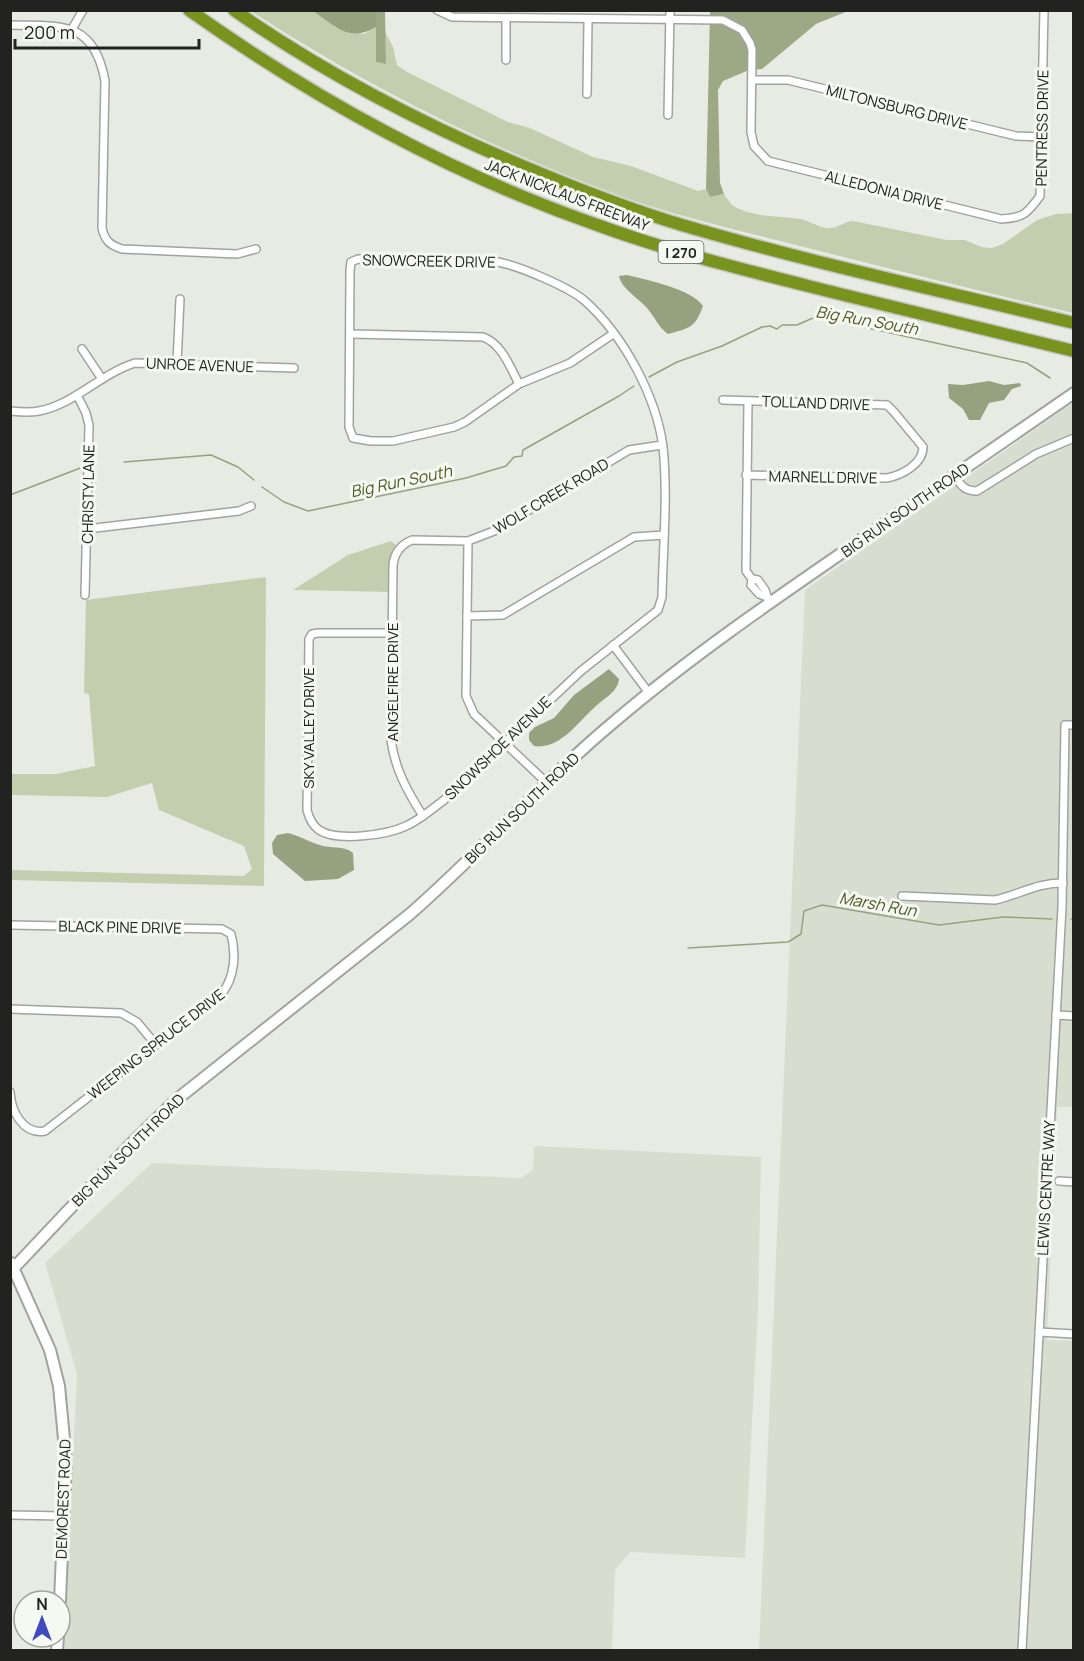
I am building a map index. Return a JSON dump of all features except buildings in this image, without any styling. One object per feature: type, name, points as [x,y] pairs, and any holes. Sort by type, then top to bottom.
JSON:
[{"type":"highway","name":"JACK NICKLAUS FREEWAY","points":[[189,10],[300,85],[368,123],[449,164],[549,207],[600,226],[718,263],[1074,351]]},
{"type":"highway","name":"JACK NICKLAUS FREEWAY","points":[[234,10],[325,68],[393,106],[490,153],[578,189],[682,225],[1074,323]]},
{"type":"street","points":[[72,29],[83,10]]},
{"type":"street","points":[[437,10],[452,17],[723,20],[747,35],[752,50],[752,80]]},
{"type":"street","points":[[668,115],[670,10]]},
{"type":"street","name":"PENTRESS DRIVE","points":[[1001,219],[1018,218],[1030,210],[1040,196],[1044,10]]},
{"type":"street","points":[[506,18],[506,60]]},
{"type":"street","points":[[587,94],[588,19]]},
{"type":"street","points":[[10,25],[60,26],[72,29],[81,34],[94,48],[102,65],[105,81],[102,228],[105,238],[112,246],[122,249],[237,254],[256,249]]},
{"type":"street","name":"MILTONSBURG DRIVE","points":[[752,80],[788,80],[1016,136],[1042,137]]},
{"type":"street","name":"ALLEDONIA DRIVE","points":[[752,80],[751,132],[754,146],[768,161],[1001,219]]},
{"type":"street","name":"SNOWCREEK DRIVE","points":[[351,334],[350,272],[351,262],[358,259],[498,262],[583,299],[628,353],[641,377],[662,445],[665,495],[662,601]]},
{"type":"street","points":[[177,363],[180,299]]},
{"type":"street","points":[[519,384],[499,348],[483,337],[351,334],[350,427],[353,438],[371,441],[393,441],[454,427],[465,422],[519,384],[570,363],[613,334]]},
{"type":"street","points":[[82,349],[102,379]]},
{"type":"street","name":"UNROE AVENUE","points":[[10,411],[38,411],[59,404],[118,370],[135,363],[294,368]]},
{"type":"street","name":"BIG RUN SOUTH ROAD","points":[[11,1268],[176,1100],[446,883],[547,783],[615,720],[768,600],[955,476],[1074,393]]},
{"type":"street","name":"CHRISTY LANE","points":[[77,395],[89,425],[85,595]]},
{"type":"street","name":"TOLLAND DRIVE","points":[[723,400],[886,405],[922,443],[923,450]]},
{"type":"street","points":[[748,401],[746,571],[752,579],[751,585],[768,600]]},
{"type":"street","points":[[955,476],[962,487],[969,491],[977,491],[1036,454],[1074,438]]},
{"type":"street","name":"WOLF CREEK ROAD","points":[[404,544],[412,540],[468,541],[494,531],[629,450],[662,445]]},
{"type":"street","name":"MARNELL DRIVE","points":[[746,475],[887,478],[903,473],[921,458],[923,450]]},
{"type":"street","points":[[87,529],[239,511],[251,506]]},
{"type":"street","points":[[467,616],[502,615],[634,537],[664,535]]},
{"type":"street","points":[[468,541],[466,696],[474,714],[547,783]]},
{"type":"street","name":"ANGELFIRE DRIVE","points":[[404,544],[393,559],[391,740],[403,784],[423,816]]},
{"type":"street","name":"SNOWSHOE AVENUE","points":[[312,822],[327,833],[366,836],[398,829],[423,816],[444,800],[581,671],[655,613],[662,601]]},
{"type":"street","name":"SKY VALLEY DRIVE","points":[[312,822],[308,810],[309,639],[312,634],[328,632],[391,633]]},
{"type":"street","points":[[613,645],[650,693]]},
{"type":"street","name":"LEWIS CENTRE WAY","points":[[1022,1650],[1063,883],[1065,725],[1074,725]]},
{"type":"street","points":[[902,897],[995,900],[1033,887],[1063,883]]},
{"type":"street","name":"BLACK PINE DRIVE","points":[[10,925],[222,929],[229,932]]},
{"type":"street","name":"WEEPING SPRUCE DRIVE","points":[[10,1092],[18,1117],[31,1131],[45,1131],[224,992],[228,986],[234,958],[234,945],[229,932]]},
{"type":"street","points":[[10,1008],[121,1013],[137,1022],[156,1045]]},
{"type":"street","points":[[1056,1015],[1074,1016]]},
{"type":"street","points":[[1059,1181],[1074,1182]]},
{"type":"street","name":"DEMOREST ROAD","points":[[11,1268],[50,1350],[59,1386],[66,1460],[60,1589]]},
{"type":"street","points":[[1039,1332],[1074,1334]]},
{"type":"street","points":[[10,1515],[63,1516]]},
{"type":"shaded area","points":[[251,11],[313,11],[336,28],[364,34],[376,27],[377,62],[386,64],[385,32],[393,47],[397,65],[407,72],[508,122],[530,128],[593,157],[631,166],[698,191],[706,189],[710,197],[724,194],[732,205],[747,212],[800,219],[827,228],[853,221],[947,240],[965,240],[981,247],[992,248],[1003,244],[1037,220],[1056,214],[1073,213],[1073,313],[730,228],[626,198],[528,159],[433,115],[341,66]]},
{"type":"shaded area","points":[[313,11],[376,11],[376,27],[367,32],[350,33],[335,27]]},
{"type":"shaded area","points":[[376,11],[385,11],[386,64],[376,62]]},
{"type":"shaded area","points":[[710,11],[848,11],[816,24],[762,69],[749,70],[723,81],[718,90],[720,183],[724,194],[710,197],[706,189]]},
{"type":"shaded area","points":[[627,275],[668,286],[697,300],[703,306],[697,319],[691,326],[668,334],[647,308],[623,285],[619,276]]},
{"type":"shaded area","points":[[989,381],[1004,385],[1020,383],[1021,386],[1012,389],[1004,400],[989,403],[980,420],[969,420],[963,409],[949,398],[948,384],[963,385]]},
{"type":"shaded area","points":[[1073,403],[1074,1107],[1057,1107],[1047,1340],[1073,1341],[1073,1650],[759,1650],[805,590]]},
{"type":"shaded area","points":[[391,541],[399,548],[393,592],[293,590],[348,555]]},
{"type":"shaded area","points":[[266,577],[264,886],[11,880],[11,870],[244,876],[252,869],[244,846],[159,810],[152,783],[107,797],[11,795],[10,774],[56,774],[95,766],[89,694],[84,693],[86,600]]},
{"type":"shaded area","points":[[609,669],[619,679],[616,688],[568,734],[552,744],[534,746],[529,740],[529,733],[535,727],[554,718],[574,695]]},
{"type":"shaded area","points":[[288,833],[320,845],[342,848],[353,853],[354,870],[338,879],[305,881],[273,854],[272,843],[277,835]]},
{"type":"shaded area","points":[[534,1146],[761,1157],[758,1309],[745,1558],[630,1552],[615,1570],[612,1650],[64,1650],[72,1649],[72,1589],[67,1589],[77,1374],[45,1263],[152,1163],[521,1178],[533,1170]]},
{"type":"waterway","name":"Big Run South","points":[[649,377],[677,362],[722,346],[762,327],[770,326],[777,329],[782,325],[797,325],[813,318],[1027,363],[1050,378]]},
{"type":"waterway","name":"Big Run South","points":[[262,487],[284,502],[308,511],[466,478],[506,466],[514,457],[522,456],[523,450],[634,386]]},
{"type":"waterway","name":"Big Run South","points":[[124,462],[211,455],[238,467],[254,480]]},
{"type":"waterway","name":"Big Run South","points":[[10,495],[83,467]]},
{"type":"waterway","name":"Marsh Run","points":[[688,948],[788,942],[801,934],[804,911],[822,905],[939,925],[1003,917],[1052,919]]}]
